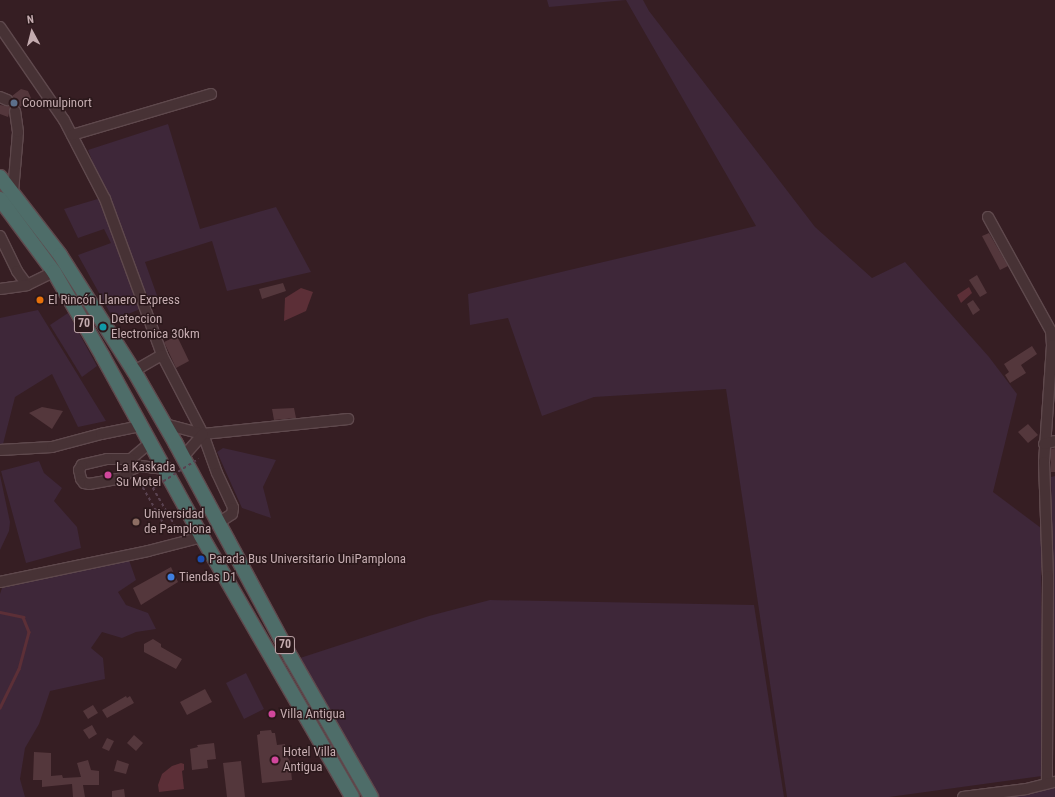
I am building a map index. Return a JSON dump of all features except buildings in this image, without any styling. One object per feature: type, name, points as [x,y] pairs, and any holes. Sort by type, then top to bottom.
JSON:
[{"type":"highway","name":"70","points":[[0,176],[60,255],[134,371],[183,457],[292,660],[371,797]]},
{"type":"highway","name":"70","points":[[1,206],[54,272],[202,536],[352,797]]},
{"type":"street","points":[[0,27],[64,120],[105,199],[162,355],[206,434],[217,473],[233,508],[232,514],[218,523]]},
{"type":"street","points":[[72,135],[211,94]]},
{"type":"street","points":[[13,192],[18,132],[15,111]]},
{"type":"street","points":[[962,797],[1026,789],[1051,782],[1048,576],[1044,444],[1052,345],[1051,331],[988,217]]},
{"type":"street","points":[[0,236],[17,272],[27,285]]},
{"type":"street","points":[[0,289],[27,285],[54,272]]},
{"type":"street","points":[[134,371],[162,355]]},
{"type":"street","points":[[164,424],[206,434],[348,419]]},
{"type":"street","points":[[0,450],[52,447],[101,434],[141,426]]},
{"type":"street","points":[[183,457],[206,434]]},
{"type":"street","points":[[1044,444],[1055,441]]},
{"type":"street","points":[[150,442],[136,457],[126,459],[107,459],[82,465],[79,470],[81,479],[89,484],[123,478],[130,470],[140,466],[167,472]]},
{"type":"street","points":[[126,459],[130,470]]},
{"type":"street","points":[[0,582],[148,551],[202,536]]},
{"type":"path","points":[[167,472],[142,487],[168,532],[177,529],[153,488],[198,459]]},
{"type":"shaded area","points":[[547,0],[626,0],[549,7]]},
{"type":"shaded area","points":[[626,0],[643,0],[649,11],[815,227],[872,278],[905,262],[989,357],[1017,394],[993,492],[1041,528],[1042,776],[889,797],[787,797],[726,389],[594,397],[542,416],[508,318],[470,325],[468,294],[756,226]]},
{"type":"shaded area","points":[[168,124],[200,229],[276,207],[311,272],[227,291],[212,241],[145,262],[159,301],[114,320],[78,255],[111,243],[104,229],[78,238],[64,209],[101,198],[125,271],[133,267],[88,150]]},
{"type":"shaded area","points":[[969,287],[972,293],[961,303],[957,295]]},
{"type":"shaded area","points":[[301,288],[313,292],[306,311],[284,321],[285,298]]},
{"type":"shaded area","points":[[38,310],[106,421],[78,427],[52,374],[15,397],[2,448],[0,448],[0,318]]},
{"type":"shaded area","points":[[68,313],[97,366],[82,377],[50,325]]},
{"type":"shaded area","points":[[223,448],[276,460],[263,487],[271,518],[242,508],[217,452]]},
{"type":"shaded area","points":[[39,461],[44,473],[62,488],[54,501],[77,527],[81,548],[26,563],[1,471]]},
{"type":"shaded area","points":[[0,475],[10,522],[9,531],[0,550]]},
{"type":"shaded area","points":[[1055,476],[1055,692],[1051,477]]},
{"type":"shaded area","points":[[129,560],[136,580],[118,592],[126,605],[148,613],[156,629],[136,632],[122,638],[102,632],[91,648],[103,658],[105,679],[50,691],[39,724],[25,748],[20,779],[25,797],[0,797],[0,594],[2,588]]},
{"type":"shaded area","points":[[490,600],[754,605],[784,797],[379,797],[297,659],[429,616]]},
{"type":"shaded area","points":[[246,673],[264,709],[244,719],[226,683]]},
{"type":"shaded area","points":[[181,763],[184,764],[184,770],[182,771],[184,789],[159,792],[158,785],[162,774],[172,766]]},
{"type":"shaded area","points":[[1055,783],[1055,797],[959,797]]},
{"type":"waterway","points":[[0,612],[23,617],[29,632],[19,669],[0,708]]},
{"type":"place","name":"Coomulpinort","points":[[14,103]]},
{"type":"place","name":"El Rincón Llanero Express","points":[[40,300]]},
{"type":"place","name":"Deteccion Electronica 30km","points":[[103,327]]},
{"type":"place","name":"La Kaskada Su Motel","points":[[108,475]]},
{"type":"place","name":"Universidad de Pamplona","points":[[136,522]]},
{"type":"place","name":"Parada Bus Universitario UniPamplona","points":[[201,559]]},
{"type":"place","name":"Tiendas D1","points":[[171,577]]},
{"type":"place","name":"Villa Antigua","points":[[272,714]]},
{"type":"place","name":"Hotel Villa Antigua","points":[[275,760]]}]
